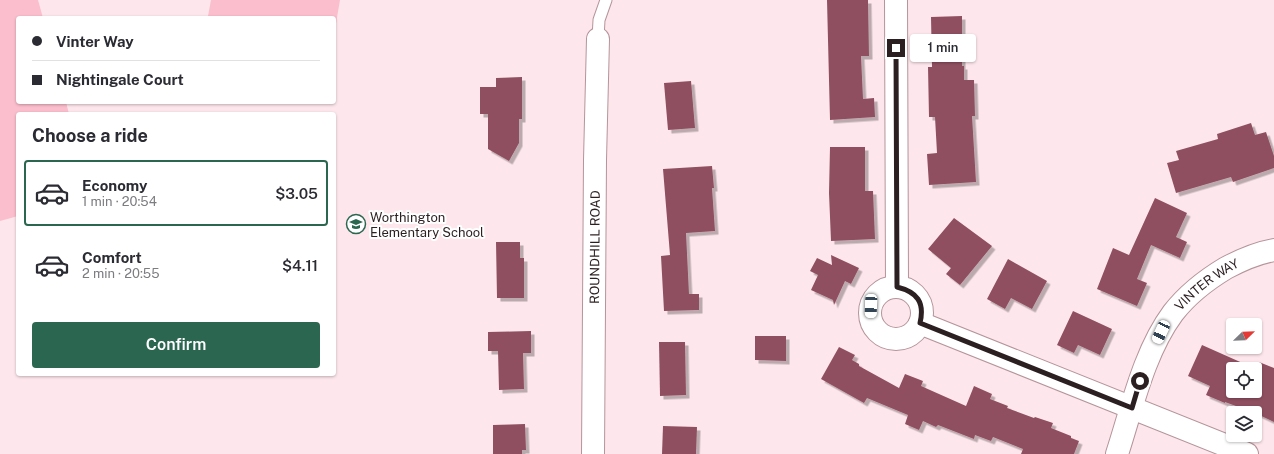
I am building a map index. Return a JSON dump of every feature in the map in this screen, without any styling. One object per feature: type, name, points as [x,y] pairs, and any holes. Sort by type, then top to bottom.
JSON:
[{"type":"street","points":[[896,0],[897,287]]},
{"type":"street","name":"ROUNDHILL ROAD","points":[[593,454],[595,160],[598,39]]},
{"type":"street","name":"VINTER WAY","points":[[1117,454],[1144,367],[1161,332],[1173,313],[1190,294],[1214,275],[1261,252],[1274,250]]},
{"type":"street","points":[[897,287],[908,289],[918,298],[921,306],[922,315],[920,323],[913,332],[905,338],[895,339],[886,337],[874,326],[871,317],[871,306],[875,298],[885,289],[897,287]]},
{"type":"street","points":[[920,323],[1246,454]]},
{"type":"lane","points":[[598,39],[600,20],[606,0]]},
{"type":"shaded area","points":[[0,0],[38,0],[42,16],[16,16],[16,104],[66,104],[68,112],[16,112],[16,217],[0,221]]},
{"type":"shaded area","points":[[211,0],[340,0],[336,23],[336,16],[208,16]]},
{"type":"building","points":[[827,0],[868,0],[869,56],[861,56],[863,99],[874,98],[875,117],[830,120]]},
{"type":"building","points":[[962,16],[962,66],[964,66],[964,80],[974,80],[975,116],[972,116],[976,182],[929,185],[927,154],[937,153],[935,117],[929,117],[928,67],[932,67],[931,17]]},
{"type":"building","points":[[522,77],[522,119],[519,119],[519,143],[509,161],[488,149],[488,114],[480,114],[480,87],[496,87],[496,78]]},
{"type":"building","points":[[691,81],[695,128],[668,130],[664,83]]},
{"type":"building","points":[[1251,123],[1255,135],[1266,132],[1274,156],[1274,168],[1233,182],[1231,177],[1176,193],[1167,163],[1179,160],[1176,151],[1218,139],[1217,134]]},
{"type":"building","points":[[830,147],[865,147],[865,191],[873,191],[875,239],[831,241],[829,193]]},
{"type":"building","points":[[712,166],[715,231],[686,233],[689,294],[699,294],[699,310],[664,311],[661,256],[670,255],[663,169]]},
{"type":"building","points":[[1155,198],[1187,213],[1176,237],[1187,242],[1180,258],[1151,245],[1137,279],[1147,283],[1137,306],[1097,289],[1113,248],[1129,255]]},
{"type":"building","points":[[954,218],[992,246],[960,285],[946,274],[951,268],[928,249]]},
{"type":"building","points":[[496,242],[520,242],[520,258],[524,258],[524,298],[497,298]]},
{"type":"building","points":[[831,255],[859,268],[851,284],[845,281],[834,305],[833,300],[811,290],[818,275],[810,271],[817,258],[832,265]]},
{"type":"building","points":[[1008,259],[1047,281],[1032,309],[1011,298],[1005,309],[987,299]]},
{"type":"building","points":[[1073,311],[1112,329],[1100,355],[1078,345],[1074,353],[1057,345]]},
{"type":"building","points":[[531,331],[531,353],[523,353],[524,389],[499,390],[498,351],[488,351],[488,332]]},
{"type":"building","points":[[755,336],[786,336],[786,361],[755,360]]},
{"type":"building","points":[[659,342],[685,342],[686,395],[660,396]]},
{"type":"building","points":[[1202,345],[1240,362],[1226,362],[1226,398],[1262,398],[1262,363],[1274,368],[1274,422],[1262,416],[1262,406],[1236,406],[1206,395],[1210,386],[1188,376]]},
{"type":"building","points":[[839,347],[855,355],[852,360],[859,364],[859,366],[899,388],[905,374],[923,381],[921,386],[966,406],[974,386],[992,394],[990,399],[1008,406],[1007,408],[1053,423],[1051,428],[1079,441],[1074,454],[1021,454],[1023,449],[993,437],[991,441],[975,435],[974,439],[938,425],[936,427],[923,421],[919,430],[905,424],[908,415],[867,398],[864,403],[821,379]]},
{"type":"building","points":[[525,424],[526,450],[522,450],[522,454],[493,454],[493,425]]},
{"type":"building","points":[[663,426],[697,427],[696,454],[662,454]]},
{"type":"place","name":"Worthington Elementary School","points":[[356,224]]},
{"type":"route","points":[[896,48],[897,287],[908,289],[918,298],[922,315],[920,323],[1132,408],[1140,381]]}]
